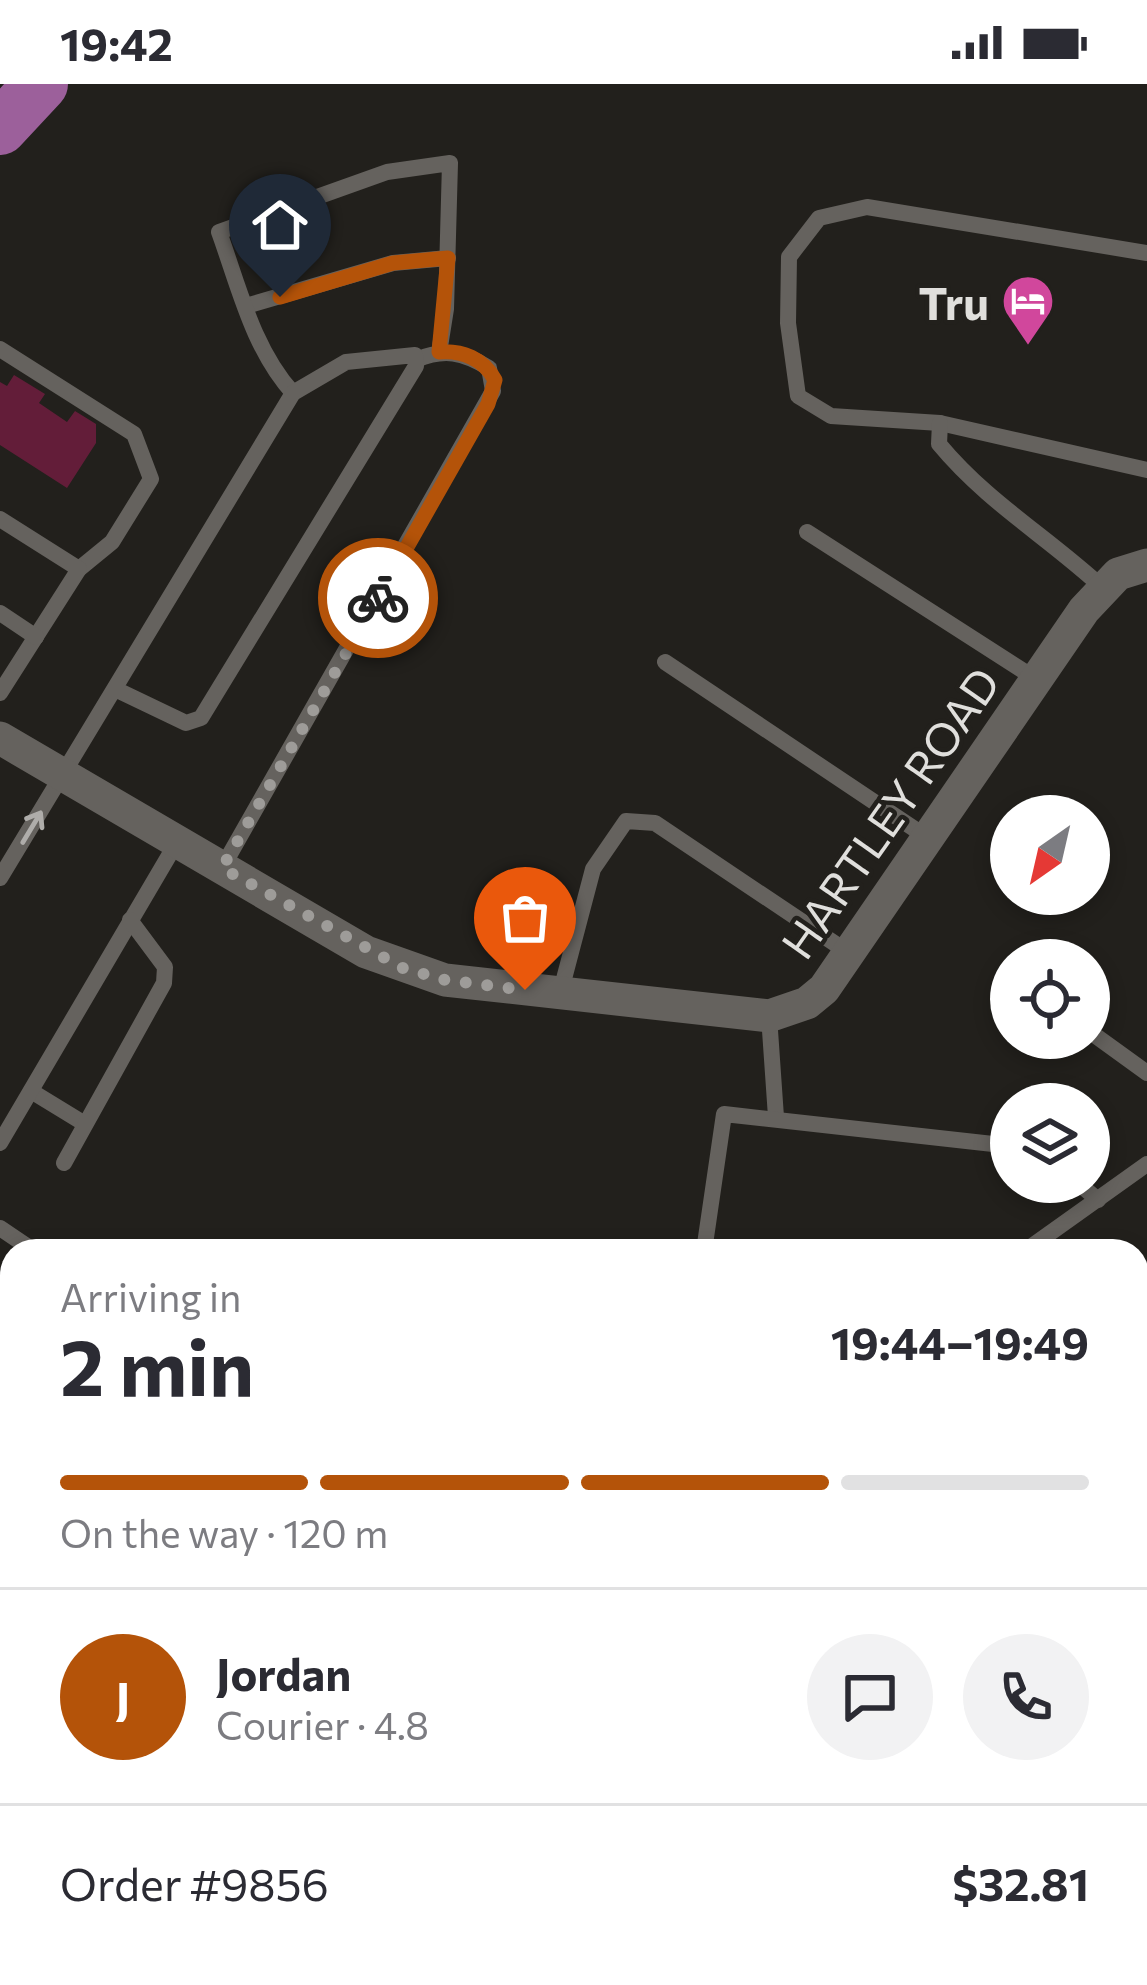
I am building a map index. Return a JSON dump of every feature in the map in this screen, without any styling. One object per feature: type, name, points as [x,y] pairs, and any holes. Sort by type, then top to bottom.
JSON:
[{"type":"main road","points":[[0,128],[41,84]]},
{"type":"street","name":"HARTLEY ROAD","points":[[0,738],[403,968],[445,980],[769,1016],[808,1003],[849,952],[1036,679],[1104,589],[1118,574],[1147,565]]},
{"type":"lane","points":[[293,393],[273,371],[219,232],[387,172],[450,163],[439,352]]},
{"type":"lane","points":[[1147,254],[867,207],[819,218],[788,257],[788,323],[798,396],[831,416],[940,423],[1147,470]]},
{"type":"lane","points":[[245,306],[393,263],[448,258]]},
{"type":"lane","points":[[0,349],[134,434],[151,479],[112,542],[79,569],[0,693]]},
{"type":"lane","points":[[115,689],[186,723],[201,718],[275,604],[416,360],[439,352],[468,355],[489,368],[495,380],[488,404],[222,868]]},
{"type":"lane","points":[[0,878],[293,393],[346,362],[416,355],[416,360]]},
{"type":"lane","points":[[940,423],[939,444],[978,491],[1069,556],[1104,589]]},
{"type":"lane","points":[[0,519],[79,569]]},
{"type":"lane","points":[[807,532],[1036,679]]},
{"type":"lane","points":[[0,613],[36,637]]},
{"type":"lane","points":[[665,662],[928,838]]},
{"type":"lane","points":[[560,994],[593,869],[626,820],[655,823],[849,952]]},
{"type":"lane","points":[[0,1143],[177,842]]},
{"type":"lane","points":[[64,1163],[164,983],[165,967],[130,920]]},
{"type":"lane","points":[[769,1016],[776,1118]]},
{"type":"lane","points":[[1110,1046],[1147,1073]]},
{"type":"lane","points":[[31,1090],[85,1124]]},
{"type":"lane","points":[[706,1239],[724,1114],[990,1143]]},
{"type":"lane","points":[[1110,1190],[1147,1164]]},
{"type":"lane","points":[[1042,1239],[1092,1203]]},
{"type":"building","points":[[14,375],[45,394],[39,403],[67,422],[75,411],[96,424],[96,443],[67,488],[0,445],[0,382],[7,386]]},
{"type":"way so far","points":[[378,598],[222,868],[366,952],[403,968],[445,980],[525,990]]},
{"type":"place","name":"Tru","points":[[1028,347]]},
{"type":"route","points":[[280,297],[393,263],[448,258],[439,352],[468,355],[489,368],[495,380],[488,404],[378,598]]}]
